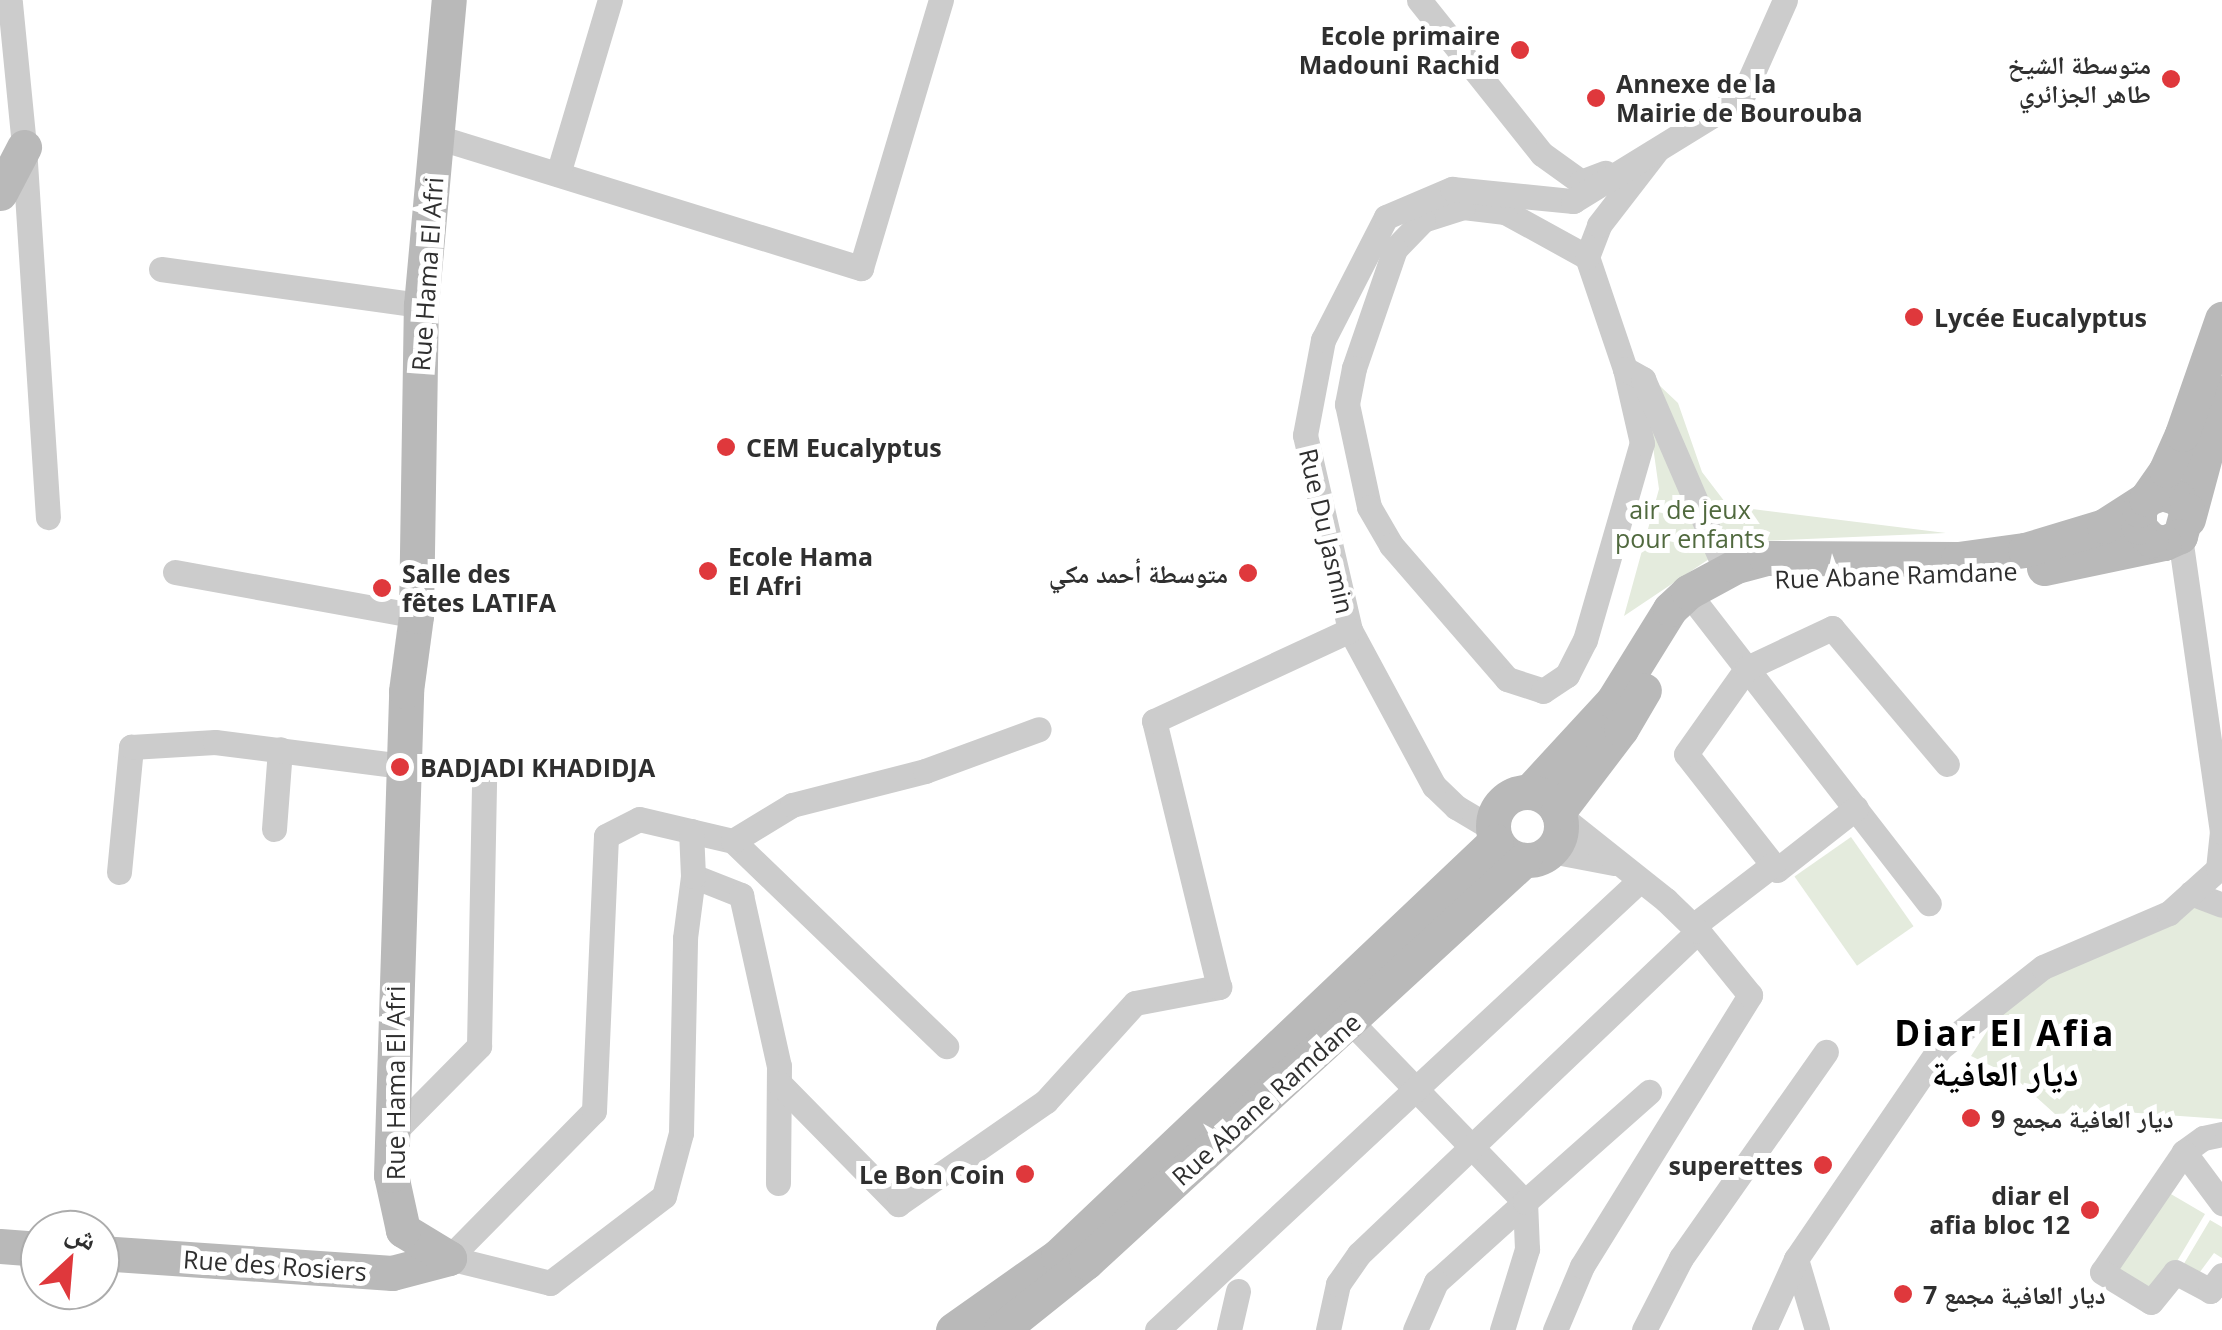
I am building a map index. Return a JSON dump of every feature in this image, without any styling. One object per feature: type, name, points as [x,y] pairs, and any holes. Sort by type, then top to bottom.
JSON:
[{"type":"street","points":[[1,0],[10,3],[24,147],[48,517]]},
{"type":"street","name":"Rue Hama El Afri","points":[[449,0],[422,305],[416,616],[402,766],[391,1175],[402,1230],[449,1258]]},
{"type":"street","points":[[558,174],[610,0]]},
{"type":"street","points":[[437,136],[861,268],[940,0]]},
{"type":"street","points":[[1419,0],[1542,154],[1581,182],[1650,154]]},
{"type":"street","name":"Rue Du Jasmin","points":[[1516,845],[1456,807],[1434,786],[1350,630],[1305,435],[1324,340],[1386,217],[1452,189],[1573,201],[1742,98],[1785,0]]},
{"type":"street","points":[[0,193],[24,147]]},
{"type":"street","points":[[1587,258],[1600,226],[1650,154]]},
{"type":"street","points":[[1464,207],[1506,212],[1587,258],[1626,370],[1642,443],[1584,640],[1567,675],[1543,691],[1508,679],[1391,546],[1368,507],[1348,404],[1354,368],[1396,249],[1423,220],[1464,207]]},
{"type":"street","points":[[161,268],[422,305]]},
{"type":"street","points":[[2178,533],[2150,540],[2139,527],[2139,510],[2166,470],[2182,434],[2222,319]]},
{"type":"street","points":[[1626,370],[1643,379],[1726,570]]},
{"type":"street","points":[[1764,1330],[1796,1258],[1940,1048],[2043,967],[2169,913],[2218,868],[2222,832],[2178,533],[2222,393]]},
{"type":"street","points":[[1516,845],[1502,802],[1529,792],[1613,701],[1670,609],[1688,592],[1726,570],[1766,558],[1958,558],[2025,550],[2104,526],[2146,499]]},
{"type":"street","name":"Rue Abane Ramdane","points":[[1559,813],[1622,729],[1671,644],[1699,606],[1747,583],[1782,577],[1994,576],[2178,533]]},
{"type":"street","points":[[175,572],[416,616]]},
{"type":"street","points":[[1699,606],[1930,903]]},
{"type":"street","points":[[1856,808],[1777,870],[1686,754],[1746,668],[1832,628],[1947,764]]},
{"type":"street","points":[[779,1083],[898,1204],[1046,1101],[1135,1003],[1219,987],[1154,720],[1350,630]]},
{"type":"street","points":[[733,840],[792,805],[925,770],[1038,729]]},
{"type":"street","points":[[119,872],[131,746],[215,742],[402,766]]},
{"type":"street","points":[[274,829],[280,749]]},
{"type":"street","points":[[392,1134],[479,1046],[484,774]]},
{"type":"street","points":[[1529,792],[1546,798],[1696,928],[1750,996],[1582,1266],[1554,1330]]},
{"type":"street","points":[[957,1329],[1058,1256],[1516,845],[1558,840],[1559,813]]},
{"type":"street","points":[[449,1258],[594,1111],[606,836],[639,820],[733,840],[946,1046]]},
{"type":"street","points":[[449,1258],[550,1283],[664,1196],[681,1133],[685,938],[693,876],[691,831]]},
{"type":"street","points":[[1516,845],[1629,873]]},
{"type":"street","name":"Rue Abane Ramdane","points":[[1002,1330],[1086,1262],[1350,1022],[1516,845]]},
{"type":"street","points":[[1328,1330],[1338,1284],[1359,1254],[1696,928],[1774,864]]},
{"type":"street","points":[[1157,1330],[1415,1088],[1629,873]]},
{"type":"street","points":[[693,876],[741,895],[780,1066],[778,1183]]},
{"type":"street","points":[[2191,893],[2222,905]]},
{"type":"street","points":[[1350,1022],[1525,1202],[1527,1249],[1502,1330]]},
{"type":"street","points":[[1644,1330],[1682,1258],[1826,1052]]},
{"type":"street","points":[[1415,1330],[1436,1282],[1649,1092]]},
{"type":"street","points":[[2222,1134],[2203,1138],[2184,1152],[2102,1272],[2151,1302],[2175,1272],[2210,1291],[2222,1275]]},
{"type":"street","points":[[2184,1152],[2222,1203]]},
{"type":"street","name":"Rue des Rosiers","points":[[120,1254],[392,1272],[449,1258]]},
{"type":"street","points":[[1796,1258],[1817,1330]]},
{"type":"street","points":[[1228,1330],[1238,1292]]},
{"type":"green space","name":"air de jeux pour enfants","points":[[1642,369],[1678,403],[1702,472],[1728,506],[1946,533],[1760,541],[1721,551],[1624,616],[1659,489]]},
{"type":"green space","points":[[1851,837],[1914,926],[1857,966],[1794,877]]},
{"type":"green space","points":[[2201,900],[2222,908],[2222,1119],[2110,1111],[2055,1114],[2014,1077],[1971,1056],[2009,997]]},
{"type":"green space","points":[[2164,1190],[2205,1214],[2173,1268],[2146,1294],[2111,1273]]},
{"type":"green space","points":[[2210,1220],[2222,1227],[2222,1258],[2214,1253],[2194,1280],[2179,1272]]},
{"type":"place","name":"Ecole primaire Madouni Rachid","points":[[1520,50]]},
{"type":"place","name":"متوسطة الشيخ طاهر الجزائري","points":[[2171,79]]},
{"type":"place","name":"Annexe de la Mairie de Bourouba","points":[[1596,98]]},
{"type":"place","name":"Lycée Eucalyptus","points":[[1914,317]]},
{"type":"place","name":"CEM Eucalyptus","points":[[726,447]]},
{"type":"place","name":"Ecole Hama El Afri","points":[[708,571]]},
{"type":"place","name":"متوسطة أحمد مكي","points":[[1248,573]]},
{"type":"place","name":"Salle des fêtes LATIFA","points":[[382,588]]},
{"type":"place","name":"BADJADI KHADIDJA","points":[[400,767]]},
{"type":"place","name":"ديار العافية مجمع 9","points":[[1971,1118]]},
{"type":"place","name":"superettes","points":[[1823,1165]]},
{"type":"place","name":"Le Bon Coin","points":[[1025,1174]]},
{"type":"place","name":"diar el afia bloc 12","points":[[2090,1210]]},
{"type":"place","name":"ديار العافية مجمع 7","points":[[1903,1294]]},
{"type":"district","name":"Diar El Afia ديار العافية","points":[[2005,1053]]}]
